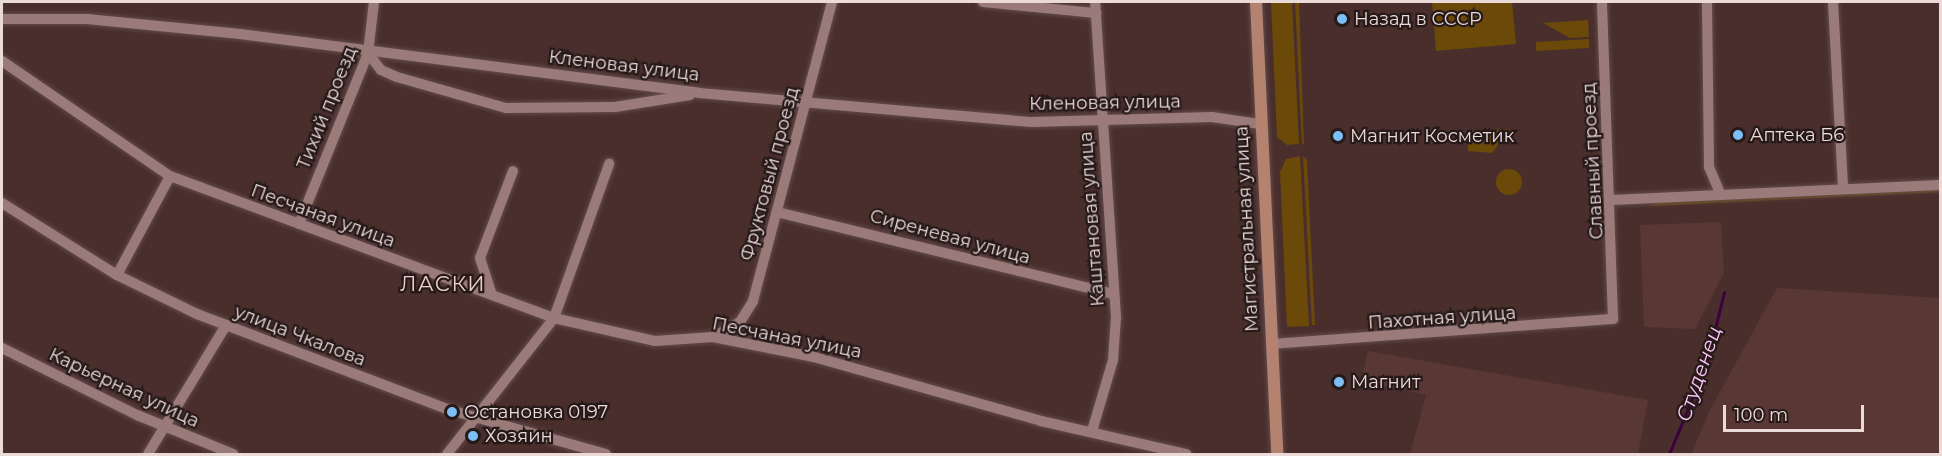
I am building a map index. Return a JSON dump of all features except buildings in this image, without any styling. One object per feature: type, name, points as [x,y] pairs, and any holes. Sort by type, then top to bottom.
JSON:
[{"type":"main road","name":"Магистральная улица","points":[[1256,2],[1277,454]]},
{"type":"street","name":"Тихий проезд","points":[[299,224],[368,53],[374,2]]},
{"type":"street","name":"Фруктовый проезд","points":[[713,336],[740,322],[751,307],[832,2]]},
{"type":"street","points":[[983,2],[1096,13]]},
{"type":"street","name":"Каштановая улица","points":[[1092,430],[1113,360],[1114,294],[1101,122],[1095,2]]},
{"type":"street","name":"Славный проезд","points":[[1602,2],[1611,200],[1613,319]]},
{"type":"street","points":[[1707,2],[1708,167],[1721,195]]},
{"type":"street","points":[[1833,2],[1843,189]]},
{"type":"street","name":"Кленовая улица","points":[[2,19],[87,19],[338,45],[368,53],[699,93],[1032,122],[1101,122],[1212,117],[1243,124],[1260,124]]},
{"type":"street","points":[[368,53],[381,70],[397,77],[506,108],[615,107],[699,93]]},
{"type":"street","name":"Песчаная улица","points":[[2,61],[170,176],[554,318],[655,341],[713,336],[887,374],[1041,421],[1092,430],[1186,454]]},
{"type":"street","points":[[447,454],[472,416],[499,394],[554,318],[609,164]]},
{"type":"street","points":[[492,295],[480,258],[513,171]]},
{"type":"street","points":[[117,275],[170,176]]},
{"type":"street","points":[[1611,200],[1941,185]]},
{"type":"street","name":"улица Чкалова","points":[[2,203],[117,275],[226,325],[472,416],[606,454]]},
{"type":"street","name":"Сиреневая улица","points":[[777,212],[1114,294]]},
{"type":"street","name":"Пахотная улица","points":[[1271,344],[1613,319]]},
{"type":"street","points":[[148,454],[226,325]]},
{"type":"street","name":"Карьерная улица","points":[[2,348],[166,426],[233,454]]},
{"type":"shaded area","points":[[1271,2],[1292,2],[1299,144],[1287,145],[1277,137]]},
{"type":"shaded area","points":[[1295,2],[1299,2],[1304,144],[1302,144]]},
{"type":"shaded area","points":[[1432,2],[1512,2],[1516,44],[1436,51]]},
{"type":"shaded area","points":[[1588,20],[1589,37],[1570,38],[1543,23]]},
{"type":"shaded area","points":[[1589,39],[1589,48],[1536,51],[1536,42]]},
{"type":"shaded area","points":[[1510,129],[1492,153],[1468,151],[1467,131]]},
{"type":"shaded area","points":[[1300,156],[1309,326],[1287,327],[1280,172],[1286,159]]},
{"type":"shaded area","points":[[1303,156],[1307,160],[1315,325],[1312,325]]},
{"type":"shaded area","points":[[1509,169],[1518,173],[1522,182],[1518,191],[1509,195],[1500,191],[1496,182],[1500,173]]},
{"type":"shaded area","points":[[1940,190],[1940,192],[1651,206],[1656,203]]},
{"type":"shaded area","points":[[1721,222],[1724,273],[1695,329],[1644,327],[1640,225]]},
{"type":"shaded area","points":[[1777,288],[1940,298],[1940,454],[1691,454],[1710,410]]},
{"type":"shaded area","points":[[1368,351],[1648,400],[1638,454],[1410,454],[1426,395],[1361,381]]},
{"type":"waterway","name":"Студенец","points":[[1669,454],[1706,365],[1724,292]]},
{"type":"place","name":"Назад в СССР","points":[[1342,19]]},
{"type":"place","name":"Аптека Б6","points":[[1738,135]]},
{"type":"place","name":"Магнит Косметик","points":[[1338,136]]},
{"type":"place","name":"Магнит","points":[[1339,382]]},
{"type":"place","name":"Остановка 0197","points":[[452,412]]},
{"type":"place","name":"Хозяин","points":[[473,436]]},
{"type":"district","name":"ЛАСКИ","points":[[443,284]]}]
